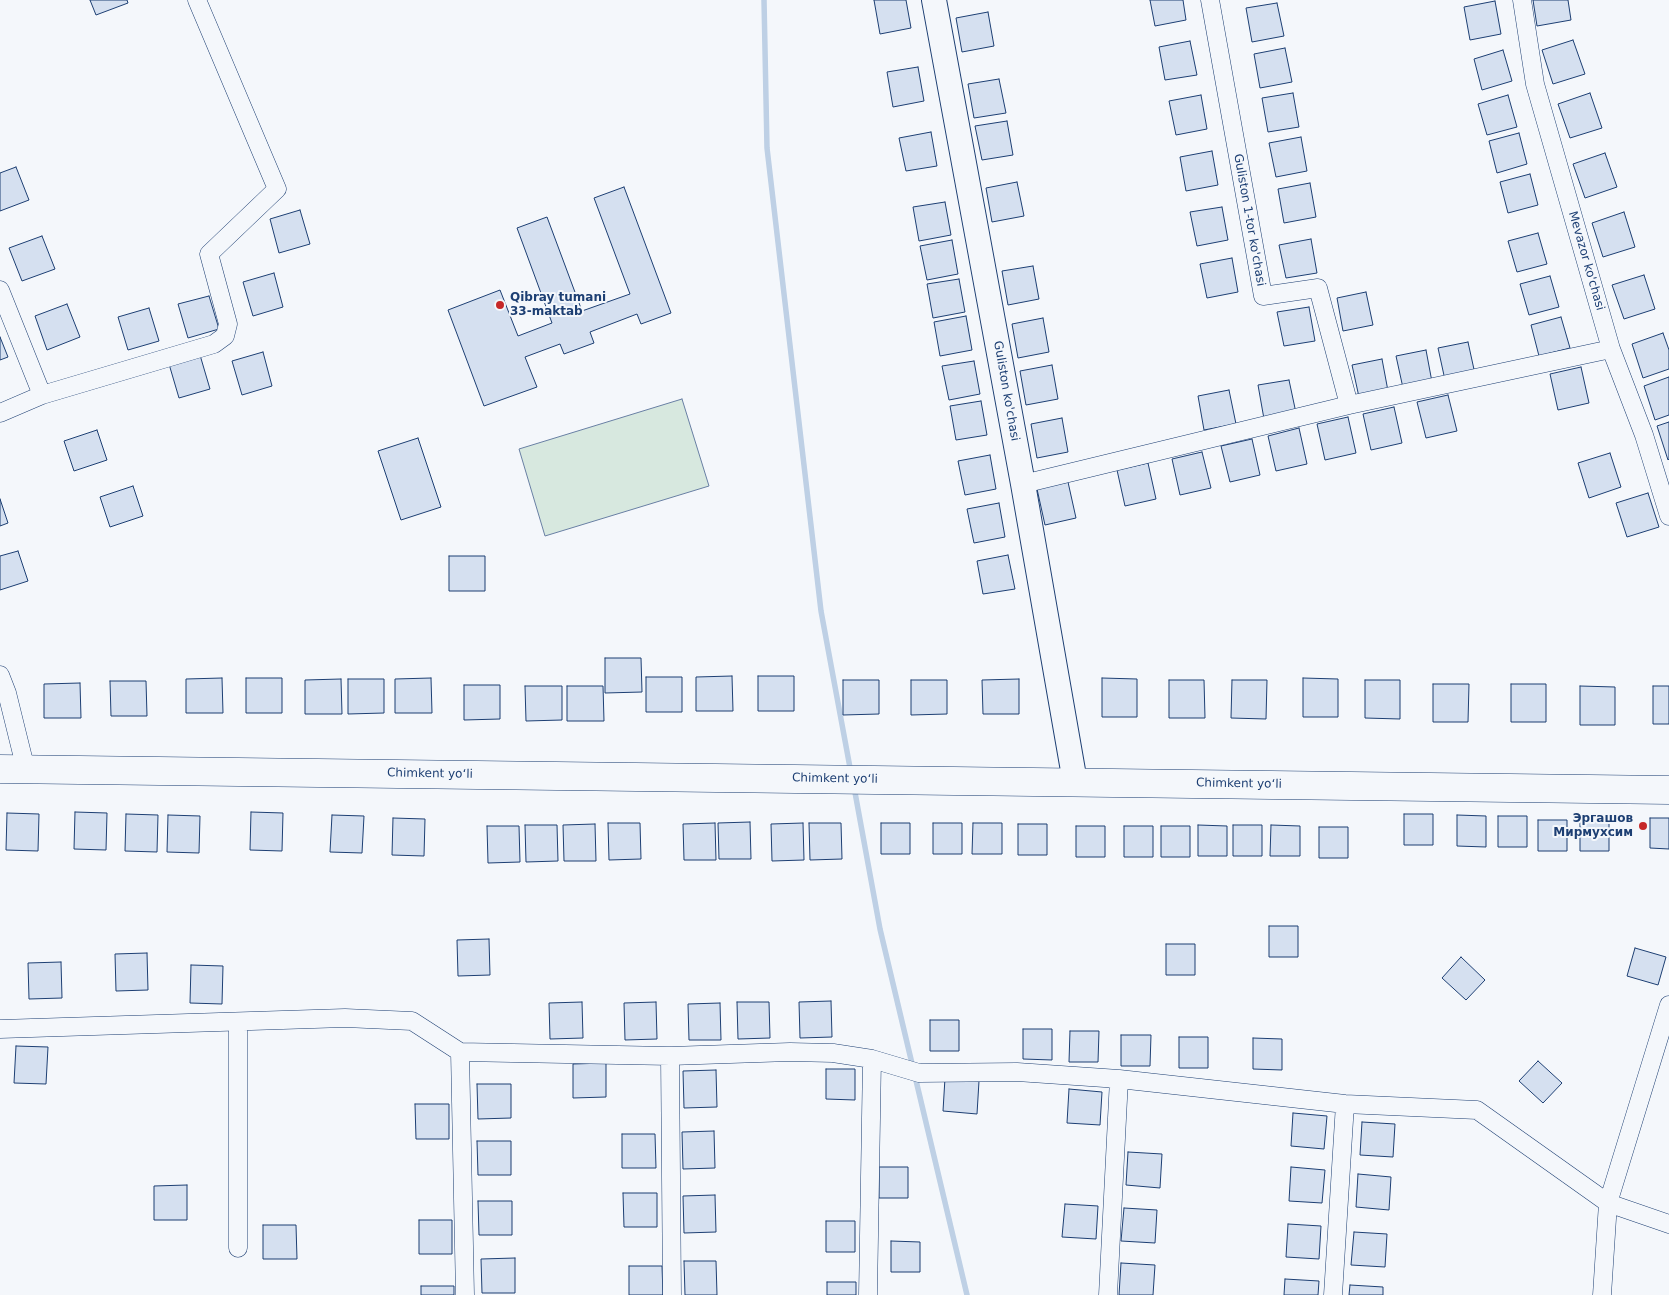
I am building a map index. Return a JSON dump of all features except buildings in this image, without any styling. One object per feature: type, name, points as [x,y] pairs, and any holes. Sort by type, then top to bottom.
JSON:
[{"type":"highway","name":"Chimkent yo‘li","points":[[13,769],[1669,790]]},
{"type":"main road","name":"Guliston ko'chasi","points":[[934,0],[1023,484],[1075,782]]},
{"type":"street","points":[[0,413],[42,395],[214,344],[225,336],[228,324],[209,254],[277,190],[197,0]]},
{"type":"street","name":"Guliston 1-tor ko'chasi","points":[[1210,0],[1263,296],[1318,288],[1349,406]]},
{"type":"street","name":"Mevazor ko'chasi","points":[[1522,0],[1534,84],[1611,349],[1644,435],[1669,516]]},
{"type":"street","points":[[0,290],[42,395]]},
{"type":"street","points":[[1023,484],[1349,406],[1611,349]]},
{"type":"street","points":[[0,675],[6,693],[13,769]]},
{"type":"street","points":[[1602,1295],[1608,1203],[1669,1005]]},
{"type":"street","points":[[0,1029],[345,1018],[412,1021],[460,1052],[670,1056],[790,1052],[833,1053],[872,1058],[919,1073],[1017,1072],[1119,1079],[1345,1104],[1477,1110],[1608,1203],[1668,1225]]},
{"type":"street","points":[[238,1022],[238,1248]]},
{"type":"street","points":[[460,1052],[465,1295]]},
{"type":"street","points":[[670,1056],[672,1295]]},
{"type":"street","points":[[868,1295],[872,1058]]},
{"type":"street","points":[[1108,1295],[1119,1079]]},
{"type":"street","points":[[1333,1295],[1345,1104]]},
{"type":"shaded area","points":[[682,399],[709,486],[545,536],[519,449]]},
{"type":"waterway","points":[[764,0],[767,148],[821,611],[851,773]]},
{"type":"waterway","points":[[854,787],[880,929],[967,1295]]},
{"type":"place","name":"Qibray tumani 33-maktab","points":[[500,305]]},
{"type":"place","name":"Эргашов Мирмухсим","points":[[1643,826]]}]
